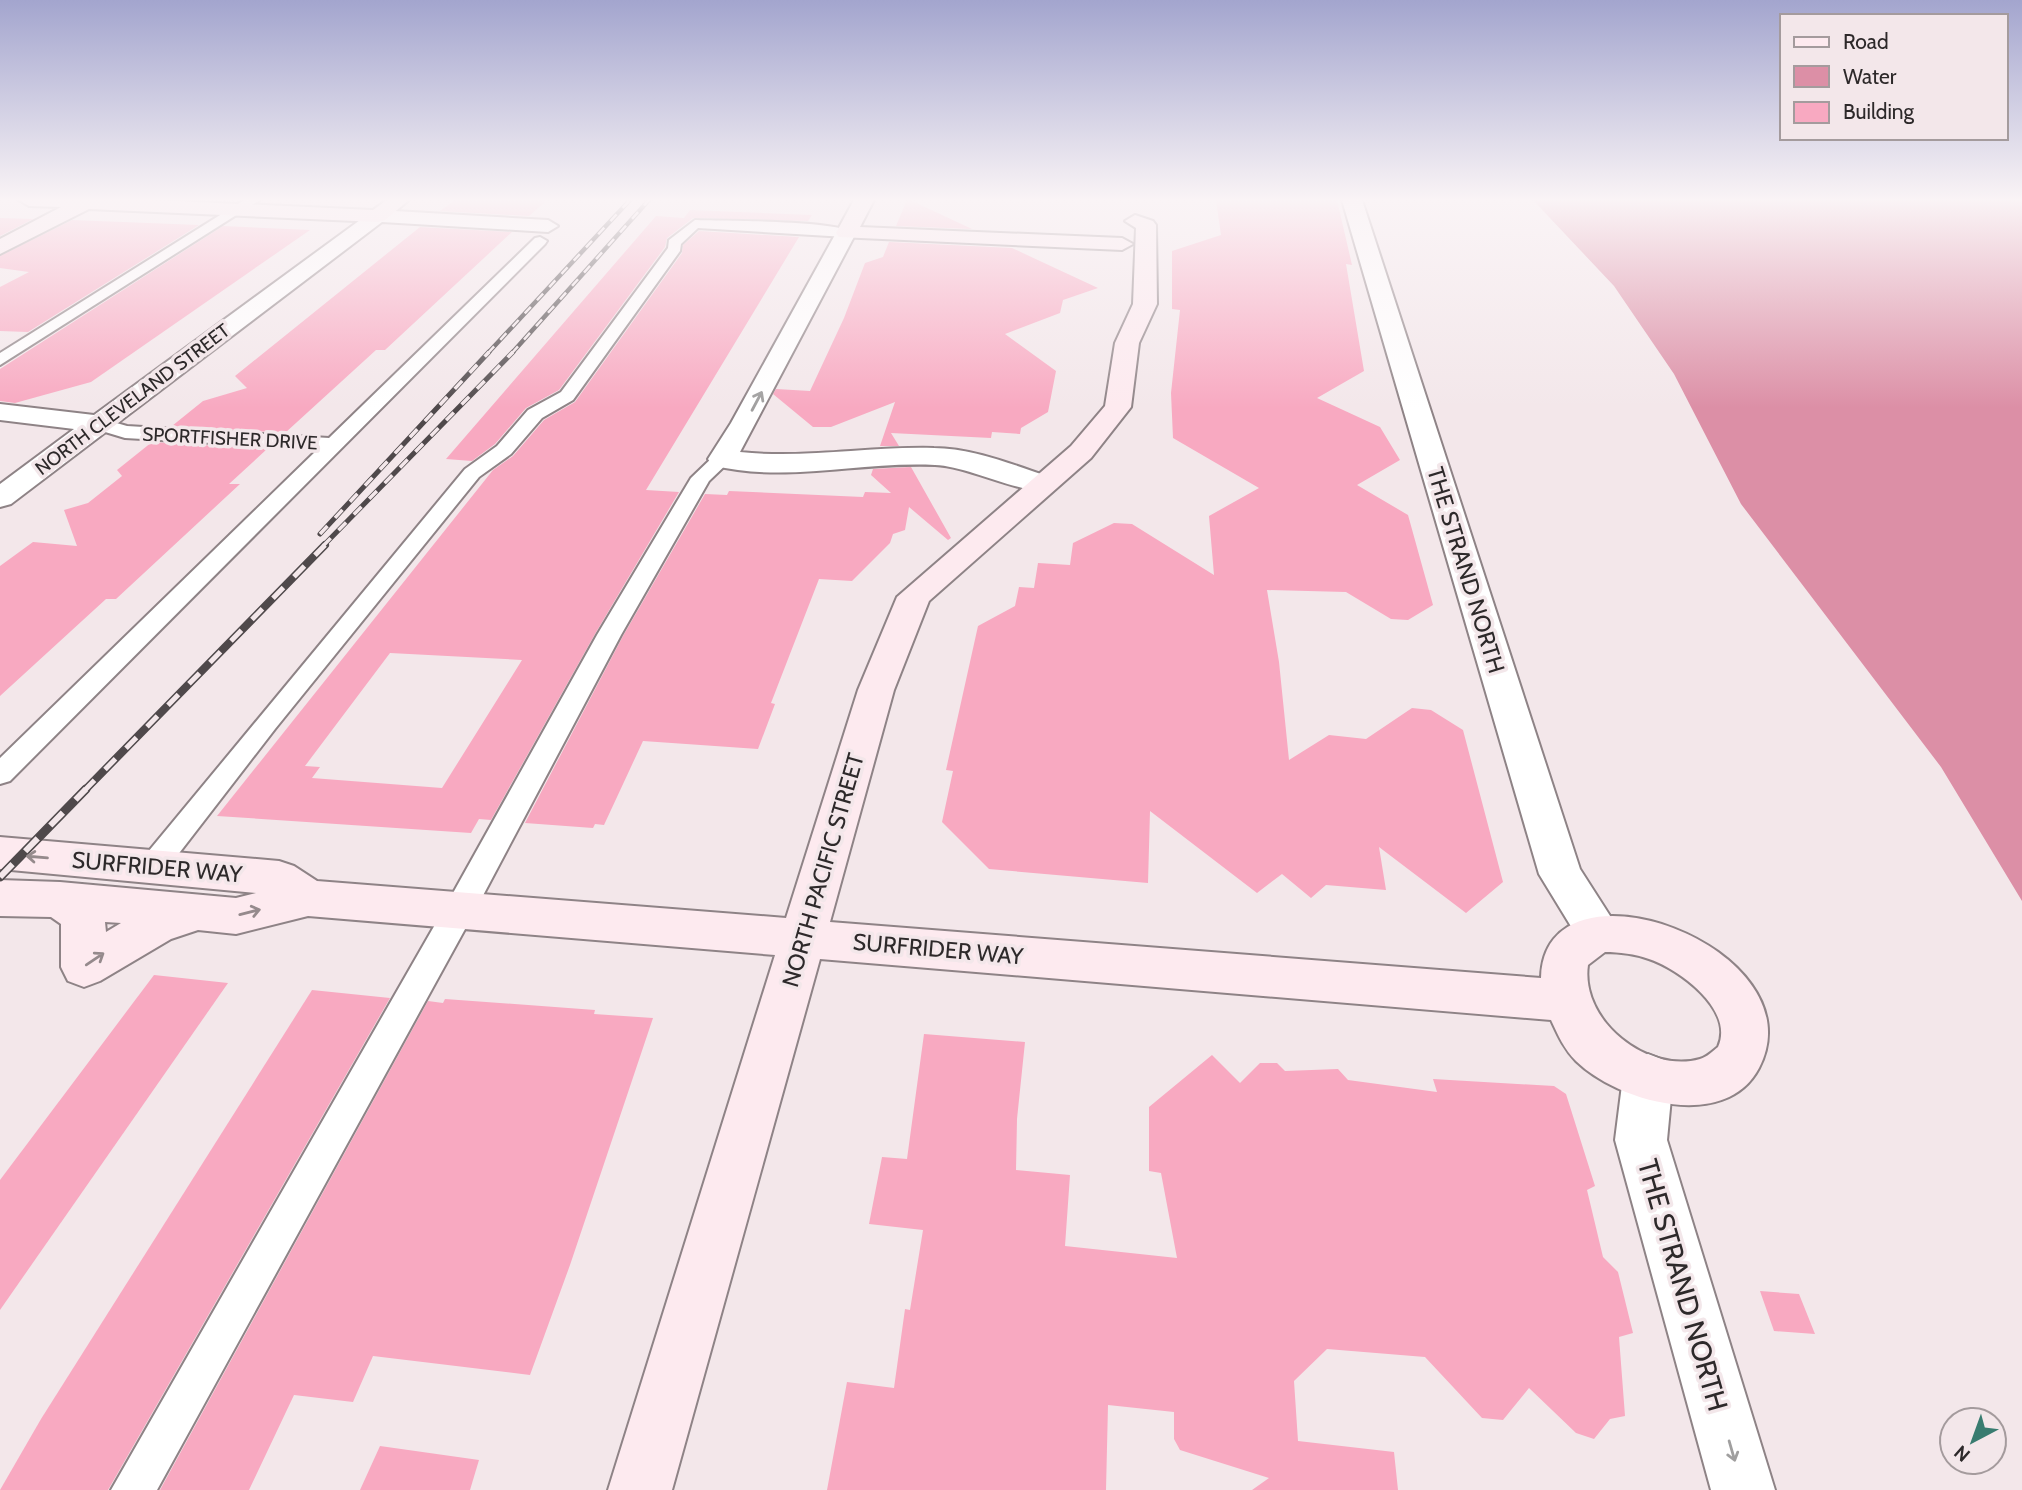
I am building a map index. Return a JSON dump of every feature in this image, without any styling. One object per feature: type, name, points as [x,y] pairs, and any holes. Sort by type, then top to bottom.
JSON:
[{"type":"main road","name":"NORTH PACIFIC STREET","points":[[640,1490],[876,690],[914,597],[1081,452],[1118,407],[1132,330],[1145,304],[1145,270]]},
{"type":"main road","points":[[1121,300],[1132,330]]},
{"type":"main road","name":"SURFRIDER WAY","points":[[0,853],[279,878],[308,898]]},
{"type":"main road","name":"SURFRIDER WAY","points":[[0,898],[60,900],[236,916],[308,898],[1568,1001]]},
{"type":"main road","points":[[60,900],[82,915],[86,951],[83,967],[157,925],[198,913]]},
{"type":"main road","points":[[1599,933],[1648,938],[1681,953],[1710,973],[1738,1006],[1747,1033],[1741,1058],[1715,1078],[1682,1084],[1648,1077],[1594,1047],[1577,1025],[1562,974],[1571,951],[1599,933]]},
{"type":"street","name":"NORTH CLEVELAND STREET","points":[[0,498],[306,270]]},
{"type":"street","points":[[827,270],[745,423],[722,459],[779,466],[936,456],[990,467],[1043,484]]},
{"type":"street","name":"THE STRAND NORTH","points":[[1373,270],[1560,874],[1599,933]]},
{"type":"street","name":"SPORTFISHER DRIVE","points":[[0,412],[99,424]]},
{"type":"street","name":"THE STRAND NORTH","points":[[1648,1077],[1640,1140],[1743,1490]]},
{"type":"lane","points":[[0,359],[142,270]]},
{"type":"lane","points":[[0,774],[336,444],[508,270]]},
{"type":"lane","points":[[153,866],[266,723],[472,473],[504,450],[536,414],[567,396],[659,270]]},
{"type":"lane","name":"SPORTFISHER DRIVE","points":[[99,424],[125,432],[336,444]]},
{"type":"lane","points":[[133,1490],[459,911],[622,612],[701,478],[722,459]]},
{"type":"water","points":[[1598,270],[2022,270],[2022,901],[1941,767],[1741,504],[1674,374],[1614,286]]},
{"type":"building","points":[[11,270],[128,270],[28,332],[0,331],[0,287],[29,272]]},
{"type":"building","points":[[155,270],[253,270],[91,382],[15,403],[0,401],[0,369]]},
{"type":"building","points":[[367,270],[472,270],[385,350],[376,350],[285,433],[172,426],[203,401],[247,388],[235,376]]},
{"type":"building","points":[[610,270],[648,270],[559,390],[526,408],[495,444],[472,461],[446,459]]},
{"type":"building","points":[[670,270],[779,270],[646,490],[679,492],[595,634],[491,820],[479,819],[471,833],[217,816],[493,470],[513,456],[544,420],[575,402]],"holes":[[[390,653],[522,660],[442,788],[312,778],[320,767],[305,766]]]},
{"type":"building","points":[[863,270],[1058,270],[1098,288],[1063,300],[1060,313],[1005,334],[1056,371],[1048,412],[1021,428],[1020,434],[992,432],[991,438],[891,433],[899,446],[880,446],[895,402],[831,427],[813,427],[773,394],[776,389],[810,391],[844,318]]},
{"type":"building","points":[[1172,270],[1347,270],[1364,371],[1317,398],[1380,427],[1400,460],[1357,485],[1408,515],[1433,605],[1408,620],[1391,619],[1346,592],[1267,590],[1279,662],[1289,760],[1329,735],[1366,739],[1412,708],[1431,710],[1463,730],[1503,882],[1466,913],[1379,847],[1386,890],[1326,885],[1311,898],[1282,874],[1257,893],[1150,811],[1148,883],[989,869],[942,822],[953,771],[946,770],[978,626],[1015,606],[1019,587],[1034,588],[1038,563],[1070,565],[1073,543],[1114,523],[1132,524],[1214,575],[1209,516],[1259,488],[1173,438],[1171,393],[1180,310],[1172,309]]},
{"type":"building","points":[[152,442],[267,449],[229,484],[240,484],[116,599],[106,599],[0,696],[0,566],[33,542],[77,546],[64,510],[88,503],[122,476],[117,470]]},
{"type":"building","points":[[911,467],[951,538],[948,540],[909,507],[905,530],[893,534],[890,543],[852,581],[819,579],[771,703],[775,704],[758,749],[643,741],[604,825],[595,824],[593,828],[525,823],[623,636],[705,494],[727,495],[729,491],[863,497],[865,492],[891,493],[871,475],[873,469]]},
{"type":"building","points":[[154,975],[228,983],[0,1310],[0,1180]]},
{"type":"building","points":[[312,990],[390,998],[108,1490],[0,1490],[41,1419]]},
{"type":"building","points":[[445,999],[595,1010],[594,1014],[653,1018],[530,1375],[373,1356],[353,1402],[294,1395],[249,1490],[160,1490],[428,1001],[443,1003]]},
{"type":"building","points":[[924,1034],[1025,1042],[1017,1119],[1016,1170],[1070,1175],[1065,1246],[1177,1258],[1161,1173],[1149,1171],[1149,1107],[1212,1055],[1240,1083],[1260,1063],[1277,1063],[1285,1071],[1338,1069],[1348,1080],[1437,1092],[1433,1079],[1554,1086],[1566,1094],[1595,1186],[1587,1190],[1603,1257],[1618,1272],[1633,1333],[1619,1337],[1625,1416],[1610,1419],[1594,1439],[1576,1433],[1529,1388],[1503,1420],[1482,1418],[1425,1357],[1327,1349],[1294,1381],[1298,1441],[1394,1452],[1398,1490],[1252,1490],[1269,1478],[1180,1450],[1174,1439],[1174,1412],[1108,1405],[1106,1490],[827,1490],[847,1382],[894,1388],[905,1309],[910,1310],[923,1230],[869,1224],[882,1157],[907,1159]]},
{"type":"building","points":[[1760,1291],[1799,1294],[1815,1334],[1774,1331]]},
{"type":"building","points":[[380,1446],[479,1460],[470,1490],[360,1490]]},
{"type":"railway","points":[[488,353],[565,270]]},
{"type":"railway","points":[[512,353],[587,270]]},
{"type":"railway","points":[[320,534],[489,352]]},
{"type":"railway","points":[[323,546],[513,352]]},
{"type":"railway","points":[[84,791],[325,545]]},
{"type":"railway","points":[[0,877],[86,789]]}]
